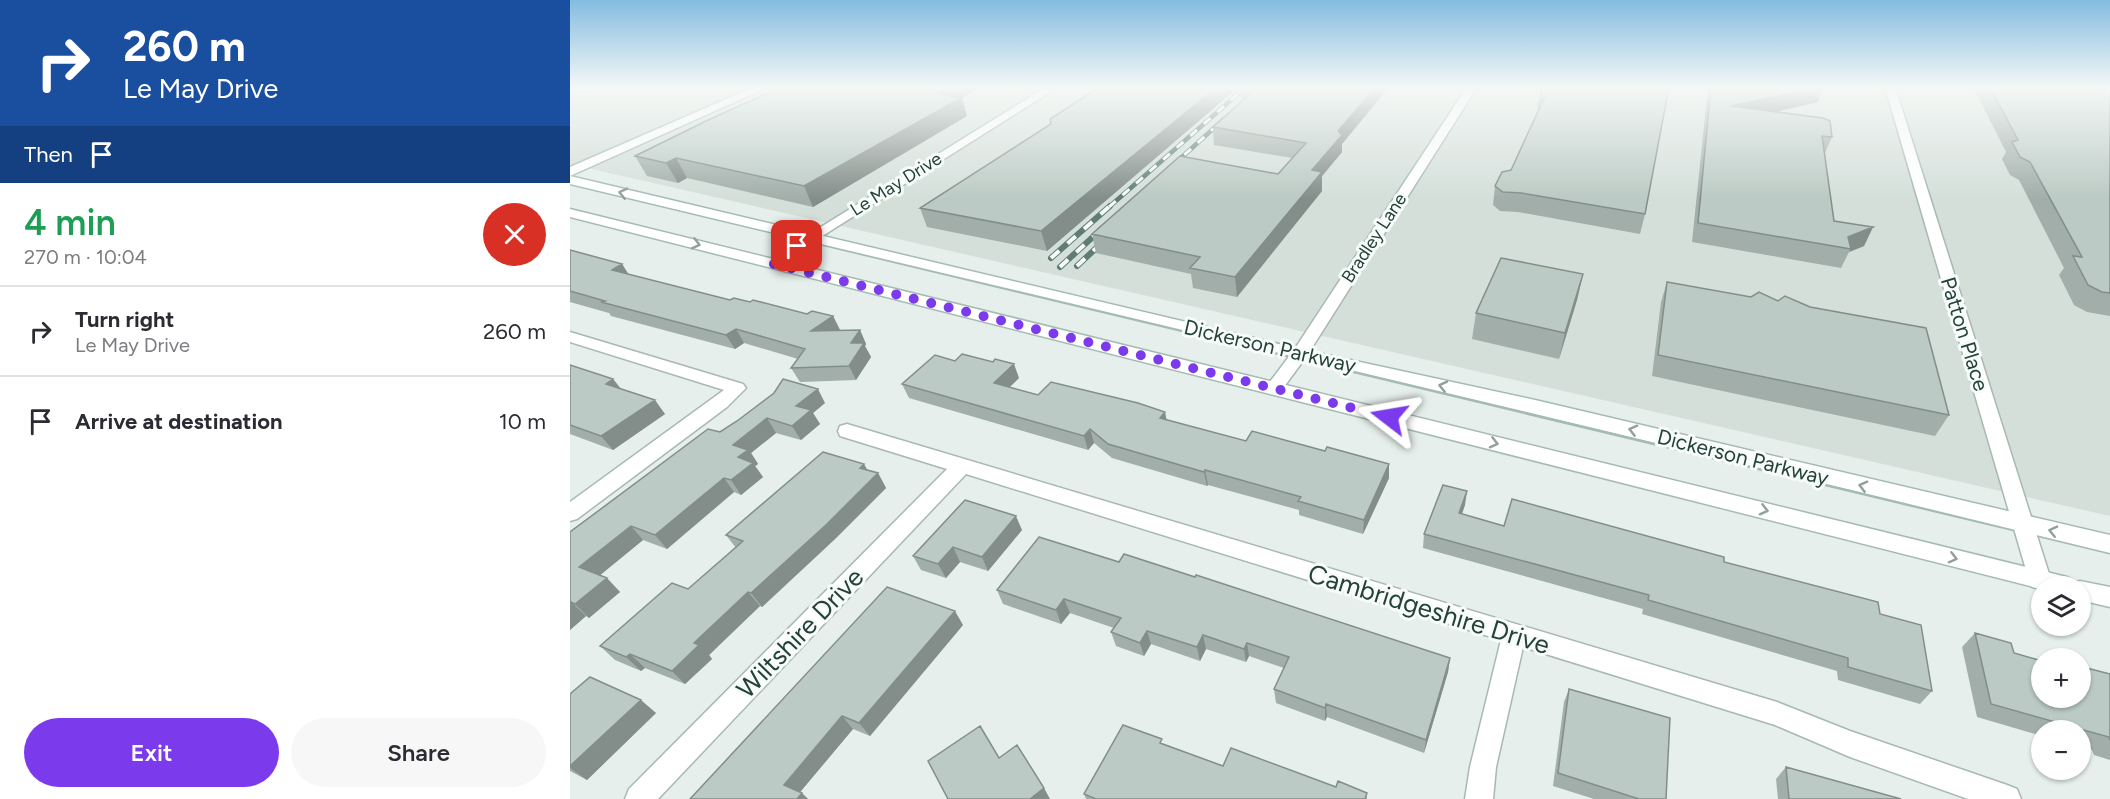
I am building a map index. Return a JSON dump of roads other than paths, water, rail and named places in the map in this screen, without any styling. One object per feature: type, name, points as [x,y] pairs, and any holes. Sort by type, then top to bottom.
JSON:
[{"type":"street","points":[[570,172],[678,124]]},
{"type":"street","name":"Le May Drive","points":[[770,263],[993,124]]},
{"type":"street","name":"Bradley Lane","points":[[1275,387],[1300,354],[1448,124]]},
{"type":"street","name":"Patton Place","points":[[1901,124],[2039,576]]},
{"type":"street","name":"Dickerson Parkway","points":[[570,180],[1300,354],[1547,409],[2110,544]]},
{"type":"street","name":"Dickerson Parkway","points":[[570,213],[1275,387],[2031,578]]},
{"type":"street","points":[[570,337],[737,388],[721,403],[570,513]]},
{"type":"street","name":"Cambridgeshire Drive","points":[[847,431],[1777,714],[1850,744],[1997,797]]},
{"type":"street","name":"Wiltshire Drive","points":[[639,799],[961,467]]},
{"type":"street","points":[[2091,593],[2110,597]]},
{"type":"street","points":[[1479,799],[1482,767],[1514,634]]},
{"type":"railway","points":[[1109,207],[1203,124]]},
{"type":"railway","points":[[1171,167],[1218,124]]},
{"type":"railway","points":[[1051,258],[1110,206]]},
{"type":"railway","points":[[1060,267],[1106,225]]},
{"type":"railway","points":[[1077,266],[1108,237]]}]
